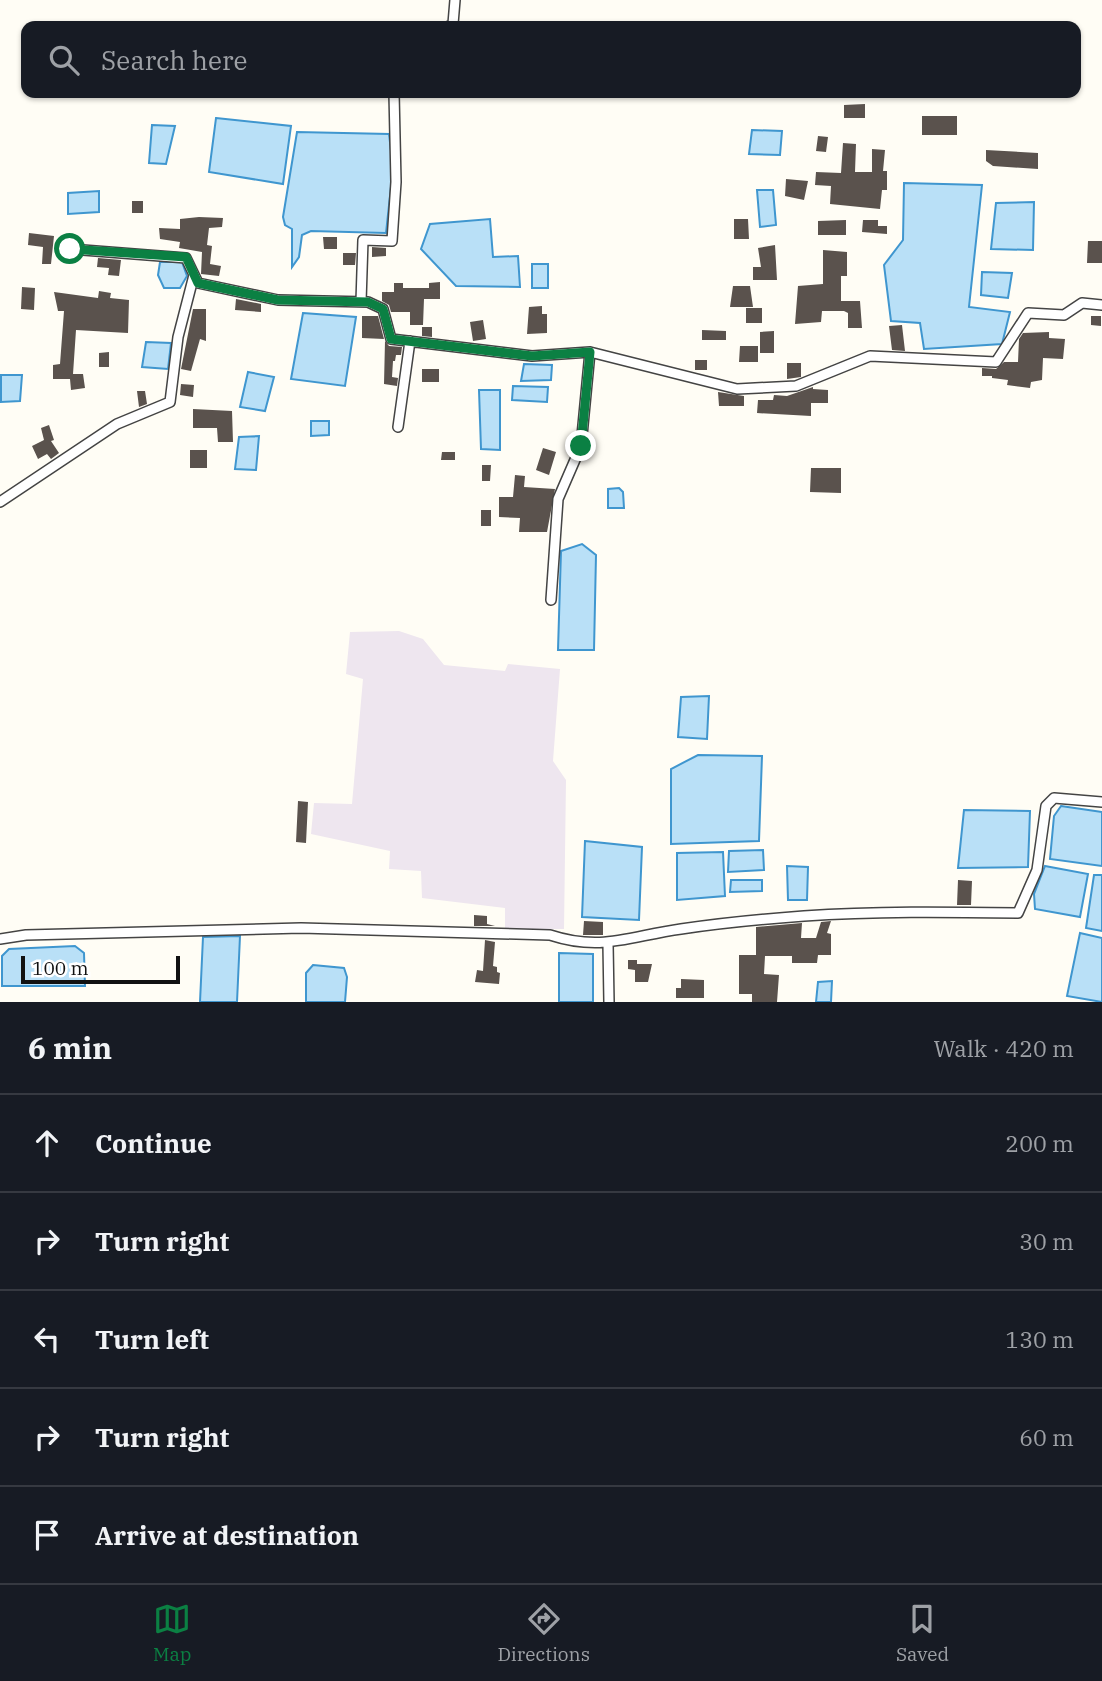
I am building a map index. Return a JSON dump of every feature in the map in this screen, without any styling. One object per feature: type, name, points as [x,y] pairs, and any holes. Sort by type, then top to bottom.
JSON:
[{"type":"street","points":[[453,21],[455,0]]},
{"type":"street","points":[[361,302],[363,240],[392,241],[396,182],[394,98]]},
{"type":"street","points":[[70,249],[186,257],[198,283],[278,300],[361,302],[383,309],[391,339],[532,356],[590,352],[737,389],[796,386],[870,356],[996,362],[1028,313],[1064,315],[1082,303],[1102,305]]},
{"type":"street","points":[[0,502],[117,424],[170,402],[178,337],[194,275]]},
{"type":"street","points":[[398,427],[411,341]]},
{"type":"street","points":[[551,600],[558,499],[581,446],[590,352]]},
{"type":"street","points":[[0,939],[26,935],[301,928],[550,935],[575,943],[608,944],[680,929],[804,916],[927,912],[1018,913],[1037,870],[1046,806],[1054,798],[1102,802]]},
{"type":"street","points":[[608,944],[609,1002]]},
{"type":"shaded area","points":[[399,631],[423,639],[444,665],[505,671],[508,664],[560,669],[553,761],[566,780],[564,929],[505,929],[505,908],[422,898],[421,871],[389,869],[390,851],[311,834],[314,803],[352,804],[363,679],[346,674],[350,632]]},
{"type":"water","points":[[216,118],[291,126],[283,184],[209,172]]},
{"type":"water","points":[[152,125],[175,126],[166,164],[149,163]]},
{"type":"water","points":[[752,130],[782,131],[780,155],[749,154]]},
{"type":"water","points":[[297,132],[389,134],[393,168],[386,233],[311,231],[302,235],[299,257],[292,267],[292,229],[285,225],[283,217]]},
{"type":"water","points":[[904,183],[982,185],[969,307],[1010,312],[1002,344],[924,349],[920,323],[891,321],[884,265],[903,240]]},
{"type":"water","points":[[757,190],[773,190],[776,225],[760,227]]},
{"type":"water","points":[[99,191],[99,212],[68,214],[68,193]]},
{"type":"water","points":[[1034,202],[1033,250],[991,249],[996,203]]},
{"type":"water","points":[[490,219],[493,257],[518,256],[520,287],[456,286],[421,249],[430,224]]},
{"type":"water","points":[[160,262],[182,262],[187,276],[180,288],[164,288],[158,275]]},
{"type":"water","points":[[532,264],[548,264],[548,288],[532,288]]},
{"type":"water","points":[[982,272],[1012,273],[1008,298],[981,295]]},
{"type":"water","points":[[303,313],[356,317],[345,386],[291,379]]},
{"type":"water","points":[[146,342],[171,343],[168,369],[142,367]]},
{"type":"water","points":[[524,364],[552,365],[551,380],[521,381]]},
{"type":"water","points":[[248,372],[274,377],[265,411],[240,407]]},
{"type":"water","points":[[1,375],[22,375],[20,401],[1,402]]},
{"type":"water","points":[[513,386],[548,387],[547,402],[512,400]]},
{"type":"water","points":[[479,390],[500,390],[500,450],[481,449]]},
{"type":"water","points":[[311,421],[329,421],[329,435],[311,436]]},
{"type":"water","points":[[259,436],[256,470],[235,469],[239,437]]},
{"type":"water","points":[[619,488],[623,492],[624,508],[608,508],[608,489]]},
{"type":"water","points":[[582,544],[596,555],[594,650],[558,650],[561,551]]},
{"type":"water","points":[[709,696],[707,739],[678,737],[681,697]]},
{"type":"water","points":[[698,755],[762,756],[759,841],[671,844],[671,769]]},
{"type":"water","points":[[1061,806],[1102,812],[1102,866],[1050,859],[1054,816]]},
{"type":"water","points":[[964,810],[1030,811],[1028,867],[958,868]]},
{"type":"water","points":[[585,841],[642,847],[639,920],[582,917]]},
{"type":"water","points":[[763,850],[764,870],[728,872],[729,851]]},
{"type":"water","points":[[723,852],[725,896],[677,900],[677,853]]},
{"type":"water","points":[[787,866],[808,867],[807,900],[788,900]]},
{"type":"water","points":[[1045,866],[1088,874],[1080,917],[1035,909],[1034,894]]},
{"type":"water","points":[[1094,875],[1102,875],[1102,931],[1086,928]]},
{"type":"water","points":[[731,880],[762,880],[762,891],[730,892]]},
{"type":"water","points":[[1080,933],[1102,938],[1102,1002],[1067,996]]},
{"type":"water","points":[[240,936],[237,1002],[200,1002],[203,937]]},
{"type":"water","points":[[75,946],[84,953],[85,986],[2,986],[2,956],[9,949]]},
{"type":"water","points":[[559,953],[593,954],[593,1002],[559,1002]]},
{"type":"water","points":[[313,965],[344,968],[347,977],[345,1002],[306,1002],[306,973]]},
{"type":"water","points":[[832,981],[831,1002],[816,1002],[818,982]]},
{"type":"building","points":[[865,104],[865,118],[844,118],[844,105]]},
{"type":"building","points":[[922,116],[957,116],[957,135],[922,135]]},
{"type":"building","points":[[818,136],[828,137],[826,152],[816,151]]},
{"type":"building","points":[[843,143],[856,144],[855,172],[872,172],[872,149],[885,150],[883,171],[887,171],[887,190],[882,190],[880,209],[830,204],[831,186],[815,185],[816,172],[841,173]]},
{"type":"building","points":[[986,150],[1038,153],[1038,169],[993,166],[986,161]]},
{"type":"building","points":[[786,179],[808,181],[804,200],[785,196]]},
{"type":"building","points":[[132,201],[143,201],[143,213],[132,213]]},
{"type":"building","points":[[223,218],[222,227],[209,228],[207,245],[212,246],[210,264],[221,266],[219,276],[201,274],[202,252],[179,248],[180,242],[160,239],[159,228],[180,229],[180,219]]},
{"type":"building","points":[[734,219],[748,219],[749,239],[734,239]]},
{"type":"building","points":[[846,220],[846,235],[818,235],[818,221]]},
{"type":"building","points":[[863,220],[878,220],[878,226],[887,226],[887,234],[862,232]]},
{"type":"building","points":[[29,233],[54,236],[51,264],[42,264],[43,247],[28,245]]},
{"type":"building","points":[[323,237],[337,237],[337,249],[324,249]]},
{"type":"building","points":[[1088,241],[1102,241],[1102,263],[1087,263]]},
{"type":"building","points":[[775,245],[777,280],[753,280],[753,267],[761,267],[758,248]]},
{"type":"building","points":[[372,247],[386,248],[386,256],[372,257]]},
{"type":"building","points":[[823,250],[847,252],[847,276],[841,276],[841,301],[860,301],[862,328],[848,328],[848,313],[844,311],[822,311],[821,322],[795,324],[798,286],[823,284]]},
{"type":"building","points":[[343,253],[356,253],[355,265],[343,265]]},
{"type":"building","points":[[98,258],[121,260],[119,276],[108,275],[109,268],[97,267]]},
{"type":"building","points":[[440,282],[440,299],[424,299],[423,325],[410,325],[410,312],[391,312],[389,305],[382,301],[382,292],[394,292],[394,283],[403,283],[403,288],[429,288],[429,283]]},
{"type":"building","points":[[733,286],[750,286],[753,307],[730,307]]},
{"type":"building","points":[[22,287],[35,288],[34,310],[21,309]]},
{"type":"building","points":[[99,291],[111,293],[110,298],[129,300],[128,333],[76,330],[73,374],[83,374],[85,388],[71,390],[70,379],[53,379],[53,365],[60,364],[64,311],[58,311],[54,292],[98,298]]},
{"type":"building","points":[[236,299],[261,304],[261,312],[235,310]]},
{"type":"building","points":[[542,306],[542,314],[547,314],[547,333],[527,334],[529,307]]},
{"type":"building","points":[[746,308],[762,308],[762,323],[746,323]]},
{"type":"building","points":[[193,309],[206,309],[206,341],[200,339],[191,371],[181,369]]},
{"type":"building","points":[[362,316],[378,316],[384,339],[362,338]]},
{"type":"building","points":[[1091,316],[1101,316],[1101,326],[1091,325]]},
{"type":"building","points":[[483,320],[486,339],[473,341],[470,322]]},
{"type":"building","points":[[902,325],[905,351],[892,350],[889,326]]},
{"type":"building","points":[[422,327],[432,327],[432,337],[422,336]]},
{"type":"building","points":[[702,330],[726,331],[726,340],[702,340]]},
{"type":"building","points":[[774,331],[774,353],[760,353],[760,332]]},
{"type":"building","points":[[1049,332],[1049,338],[1065,339],[1063,359],[1043,358],[1042,380],[1031,382],[1030,388],[1007,385],[1008,380],[982,376],[982,368],[996,369],[1004,362],[1018,362],[1019,339],[1023,333]]},
{"type":"building","points":[[385,341],[389,346],[402,347],[401,355],[396,355],[393,361],[392,377],[398,378],[397,386],[384,384]]},
{"type":"building","points":[[740,346],[758,346],[758,362],[739,362]]},
{"type":"building","points":[[109,352],[109,367],[99,367],[99,353]]},
{"type":"building","points":[[695,360],[707,360],[707,370],[695,370]]},
{"type":"building","points":[[787,363],[801,363],[801,377],[787,379]]},
{"type":"building","points":[[422,369],[439,369],[439,382],[422,382]]},
{"type":"building","points":[[181,384],[194,385],[193,397],[180,395]]},
{"type":"building","points":[[813,387],[828,390],[828,403],[811,403],[811,416],[757,413],[758,400],[773,400],[774,395],[787,396]]},
{"type":"building","points":[[137,391],[145,391],[147,404],[139,407]]},
{"type":"building","points":[[718,392],[744,396],[744,406],[719,406]]},
{"type":"building","points":[[193,409],[232,411],[233,442],[218,442],[217,428],[193,428]]},
{"type":"building","points":[[49,425],[54,440],[51,441],[59,453],[51,459],[47,454],[38,459],[32,446],[44,440],[41,428]]},
{"type":"building","points":[[543,448],[556,452],[549,475],[536,470]]},
{"type":"building","points":[[190,450],[207,450],[207,468],[190,468]]},
{"type":"building","points":[[442,452],[455,452],[455,460],[441,460]]},
{"type":"building","points":[[482,465],[491,465],[490,481],[482,481]]},
{"type":"building","points":[[811,468],[841,468],[841,493],[810,492]]},
{"type":"building","points":[[515,475],[525,476],[524,487],[555,489],[547,532],[519,532],[520,518],[499,517],[499,497],[513,497]]},
{"type":"building","points":[[481,510],[491,510],[491,526],[481,526]]},
{"type":"building","points":[[298,801],[308,802],[306,843],[296,842]]},
{"type":"building","points":[[958,880],[972,881],[971,905],[957,905]]},
{"type":"building","points":[[474,915],[487,916],[487,924],[495,926],[474,926]]},
{"type":"building","points":[[584,921],[603,922],[603,935],[583,935]]},
{"type":"building","points":[[831,921],[827,933],[831,934],[831,955],[818,955],[817,963],[792,963],[792,956],[765,956],[764,974],[779,975],[777,1002],[752,1002],[752,994],[739,994],[739,955],[756,955],[756,927],[802,923],[801,938],[816,938],[821,922]]},
{"type":"building","points":[[485,940],[495,942],[493,966],[497,967],[497,972],[500,973],[499,984],[475,982],[477,970],[483,971]]},
{"type":"building","points":[[628,960],[637,960],[637,964],[652,964],[648,982],[635,982],[635,970],[628,969]]},
{"type":"building","points":[[681,979],[704,980],[704,998],[676,998],[676,988],[681,988]]},
{"type":"route","points":[[70,249],[186,257],[198,283],[278,300],[368,302],[383,309],[391,339],[532,356],[590,352],[581,446]]}]
